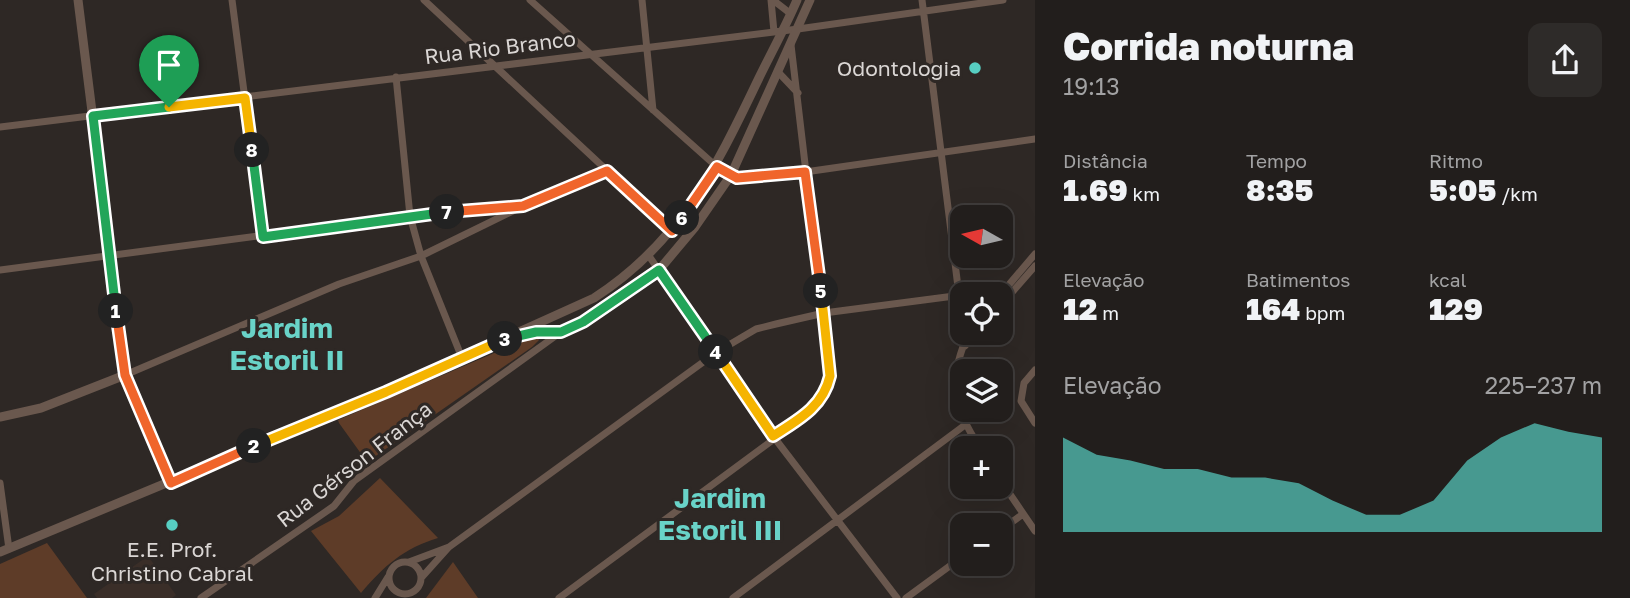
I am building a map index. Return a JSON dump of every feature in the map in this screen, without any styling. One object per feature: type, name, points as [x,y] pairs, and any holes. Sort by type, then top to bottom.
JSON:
[{"type":"street","points":[[78,0],[125,375],[171,483]]},
{"type":"street","points":[[232,0],[263,237]]},
{"type":"street","points":[[424,0],[672,231]]},
{"type":"street","points":[[530,0],[717,167],[737,178],[805,172],[1035,139]]},
{"type":"street","points":[[642,0],[653,110]]},
{"type":"street","points":[[772,0],[791,14]]},
{"type":"street","points":[[772,0],[778,31]]},
{"type":"street","points":[[0,483],[4,551],[462,359],[604,291],[649,256],[672,231],[717,167],[778,31],[791,14],[797,0]]},
{"type":"street","points":[[508,337],[559,332],[583,322],[659,270],[695,227],[731,175],[810,0]]},
{"type":"street","points":[[922,0],[958,282]]},
{"type":"street","name":"Rua Rio Branco","points":[[0,127],[798,29],[1003,0]]},
{"type":"street","points":[[559,598],[773,436],[808,414],[828,388],[830,376],[824,313],[791,45]]},
{"type":"street","points":[[779,73],[798,93]]},
{"type":"street","points":[[396,77],[410,216],[421,256],[462,359]]},
{"type":"street","points":[[0,417],[41,408],[339,284],[421,256],[523,206],[607,171]]},
{"type":"street","points":[[0,271],[410,216],[523,206]]},
{"type":"street","points":[[480,210],[482,225]]},
{"type":"street","points":[[649,256],[773,436],[840,520],[897,598]]},
{"type":"street","points":[[1012,282],[1035,256]]},
{"type":"street","points":[[1015,290],[1035,266]]},
{"type":"street","points":[[389,576],[391,587],[400,596],[418,589],[422,578],[449,547],[717,352],[756,329],[824,313],[950,296]]},
{"type":"street","points":[[554,316],[559,332]]},
{"type":"street","name":"Rua Gérson França","points":[[201,598],[334,506],[354,481],[559,332]]},
{"type":"street","points":[[963,345],[954,376],[954,398],[972,436]]},
{"type":"street","points":[[960,351],[966,345]]},
{"type":"street","points":[[1035,370],[1021,392],[1021,401],[1035,423]]},
{"type":"street","points":[[733,598],[965,425]]},
{"type":"street","points":[[1013,499],[1035,531]]},
{"type":"street","points":[[1013,521],[1023,514]]},
{"type":"street","points":[[374,598],[394,566],[449,547]]},
{"type":"street","points":[[409,562],[418,569],[422,578]]},
{"type":"street","points":[[906,598],[950,566]]},
{"type":"shaded area","points":[[536,335],[539,340],[532,347],[367,462],[339,423],[338,420]]},
{"type":"shaded area","points":[[380,478],[438,538],[395,559],[361,593],[311,531],[339,516]]},
{"type":"shaded area","points":[[47,543],[87,598],[0,598],[0,564]]},
{"type":"shaded area","points":[[148,556],[176,595],[172,598],[97,598],[94,594]]},
{"type":"shaded area","points":[[453,562],[478,598],[426,598]]},
{"type":"place","name":"Odontologia","points":[[975,68]]},
{"type":"place","name":"E.E. Prof. Christino Cabral","points":[[172,525]]},
{"type":"district","name":"Jardim Estoril II","points":[[287,343]]},
{"type":"district","name":"Jardim Estoril III","points":[[720,513]]},
{"type":"route","points":[[245,98],[263,237],[410,216],[523,206],[607,171],[672,231],[717,167],[737,178],[805,172],[824,313],[830,376],[828,388],[821,401],[808,414],[773,436],[659,270],[583,322],[561,332],[544,331],[508,337],[171,483],[125,375],[93,116],[169,107],[245,98]]}]
